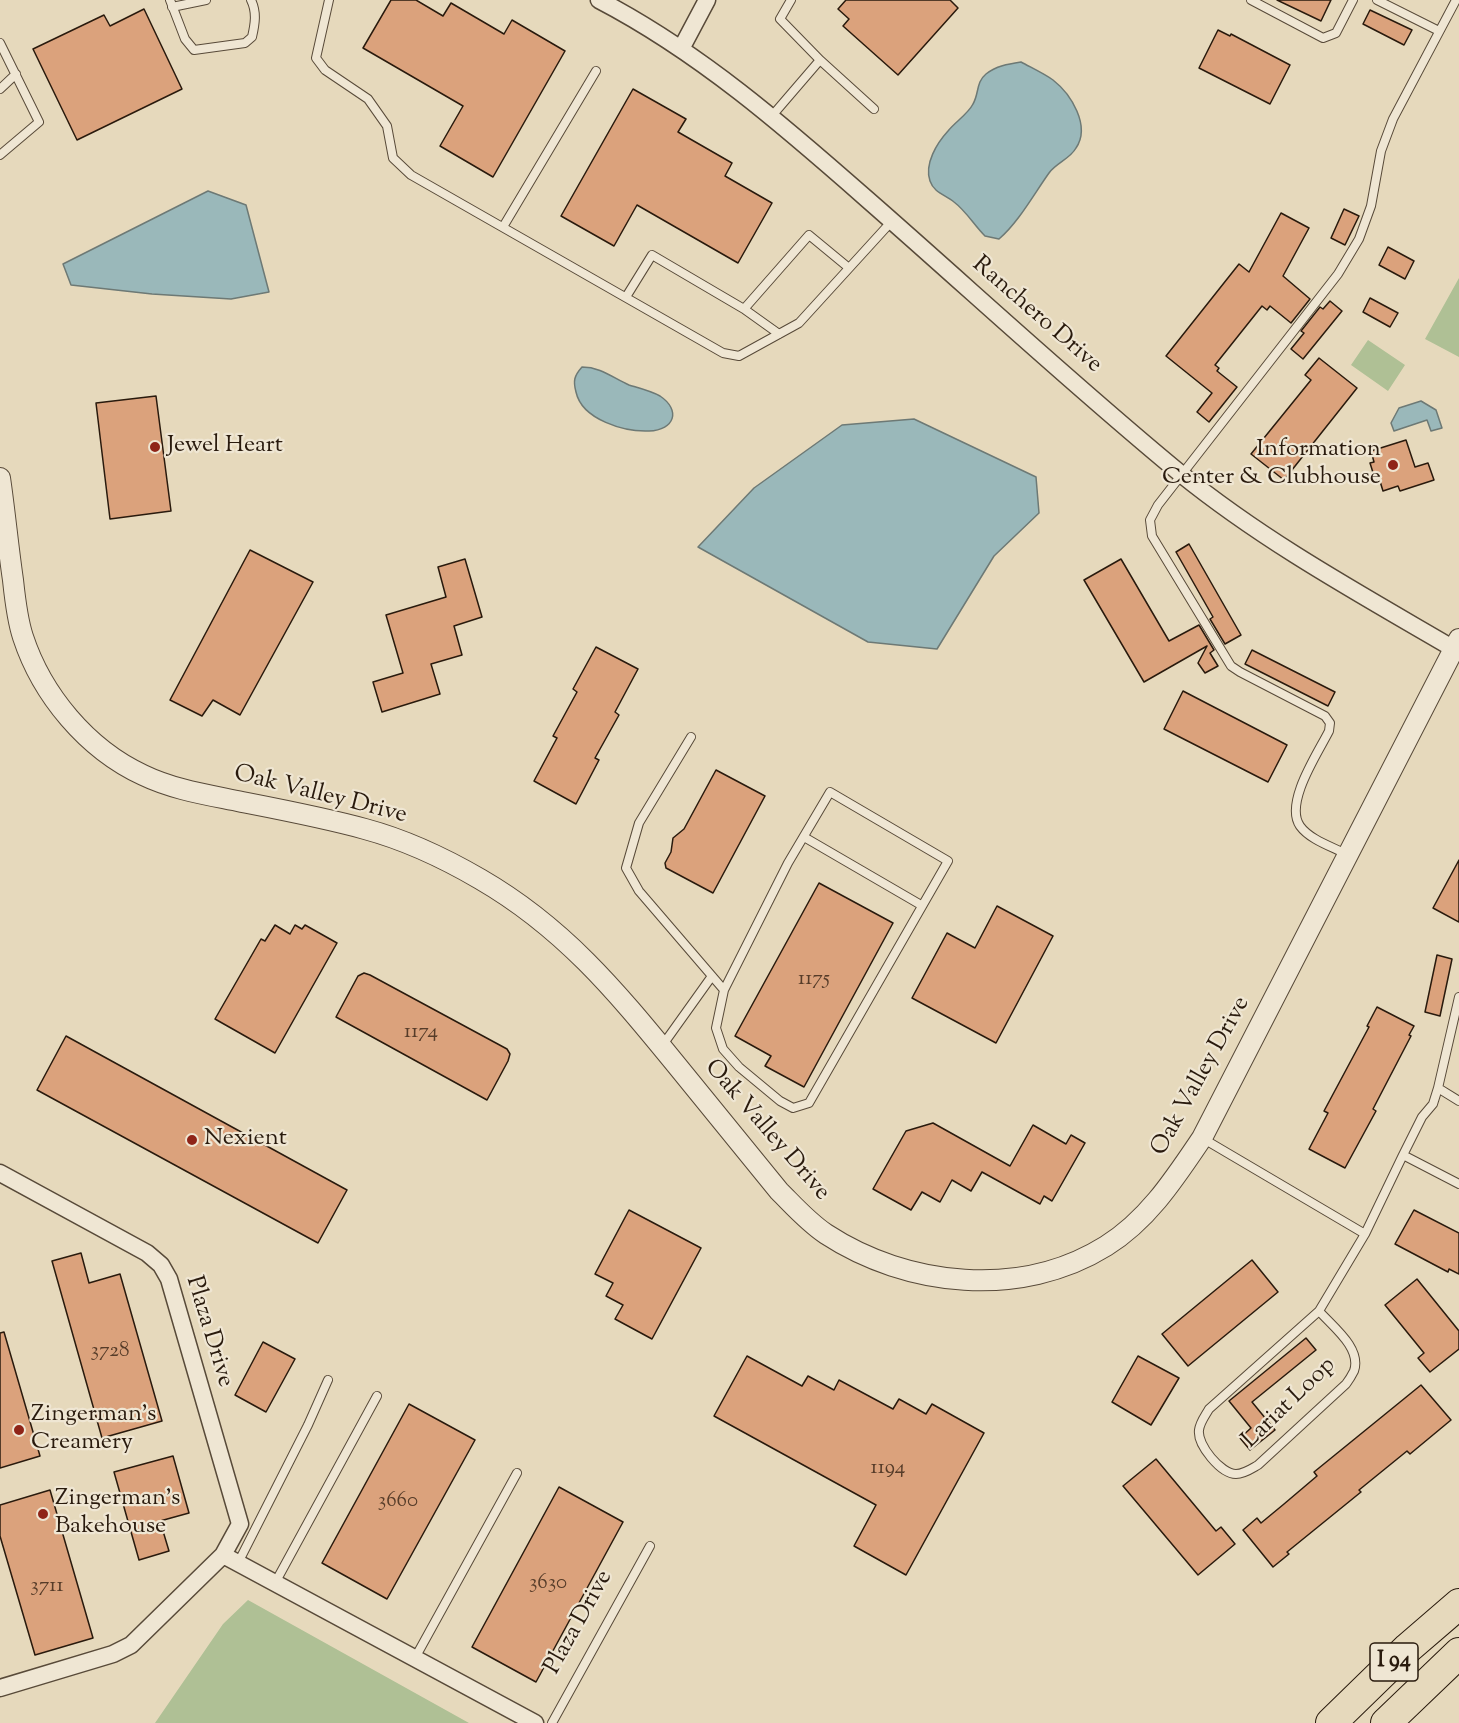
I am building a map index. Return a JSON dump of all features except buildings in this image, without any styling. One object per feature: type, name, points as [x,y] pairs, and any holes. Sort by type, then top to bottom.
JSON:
[{"type":"highway","name":"I 94","points":[[1331,1723],[1408,1648],[1459,1604]]},
{"type":"highway","name":"I 94","points":[[1386,1723],[1459,1653]]},
{"type":"street","name":"Ranchero Drive","points":[[599,0],[618,4],[724,79],[771,117],[1182,474],[1288,551],[1333,579],[1457,646]]},
{"type":"street","points":[[681,49],[707,0]]},
{"type":"street","name":"Oak Valley Drive","points":[[0,478],[16,607],[26,646],[38,675],[50,694],[71,721],[96,744],[118,762],[143,775],[190,791],[290,811],[402,840],[480,879],[523,906],[577,951],[621,997],[779,1191],[802,1215],[850,1249],[884,1263],[941,1278],[978,1281],[1024,1277],[1067,1266],[1106,1246],[1140,1219],[1171,1185],[1202,1138],[1457,646]]},
{"type":"street","name":"Plaza Drive","points":[[0,1173],[147,1253],[161,1265],[169,1279],[240,1524],[230,1559],[131,1645],[113,1654],[0,1688]]},
{"type":"street","points":[[230,1559],[535,1723]]},
{"type":"lane","points":[[206,0],[171,3],[185,39],[194,50],[245,43],[252,37],[255,7],[251,0]]},
{"type":"lane","points":[[329,0],[316,58],[325,70],[369,99],[387,126],[393,158],[411,176],[723,353],[739,356],[799,323],[892,221]]},
{"type":"lane","points":[[791,0],[780,19],[820,60],[874,108]]},
{"type":"lane","points":[[1251,0],[1323,38],[1336,33],[1353,0]]},
{"type":"lane","points":[[1377,0],[1439,31]]},
{"type":"lane","points":[[1348,855],[1313,837],[1300,826],[1294,811],[1297,796],[1329,731],[1330,723],[1324,716],[1231,666],[1152,536],[1150,520],[1182,474],[1338,274],[1359,239],[1371,206],[1381,151],[1393,119],[1456,0]]},
{"type":"lane","points":[[0,43],[39,123],[0,155]]},
{"type":"lane","points":[[771,117],[820,60]]},
{"type":"lane","points":[[503,227],[596,71]]},
{"type":"lane","points":[[0,89],[16,74]]},
{"type":"lane","points":[[744,309],[809,235],[849,268]]},
{"type":"lane","points":[[626,297],[652,255],[744,309],[779,334]]},
{"type":"lane","points":[[691,737],[639,823],[626,868],[639,891],[724,990]]},
{"type":"lane","points":[[831,792],[948,861],[809,1103],[793,1108],[780,1101],[739,1067],[723,1049],[716,1028],[724,990],[788,863],[804,837],[831,792]]},
{"type":"lane","points":[[804,837],[921,905]]},
{"type":"lane","points":[[661,1047],[712,976]]},
{"type":"lane","name":"Lariat Loop","points":[[1319,1311],[1348,1343],[1355,1358],[1354,1371],[1346,1384],[1258,1465],[1245,1472],[1234,1474],[1224,1470],[1209,1456],[1202,1445],[1198,1433],[1201,1422],[1209,1409],[1319,1311],[1365,1234],[1422,1117],[1432,1104],[1438,1088],[1459,998]]},
{"type":"lane","points":[[1438,1088],[1459,1101]]},
{"type":"lane","points":[[1202,1138],[1365,1234]]},
{"type":"lane","points":[[1403,1155],[1459,1184]]},
{"type":"lane","points":[[230,1559],[308,1425],[328,1380]]},
{"type":"lane","points":[[275,1582],[377,1396]]},
{"type":"lane","points":[[414,1658],[517,1473]]},
{"type":"lane","name":"Plaza Drive","points":[[552,1723],[650,1546]]},
{"type":"green space","points":[[1459,278],[1459,357],[1425,339]]},
{"type":"green space","points":[[1368,340],[1405,365],[1388,391],[1351,365]]},
{"type":"green space","points":[[248,1600],[469,1723],[155,1723],[223,1624]]},
{"type":"water","points":[[1021,62],[1049,77],[1066,93],[1077,111],[1081,130],[1080,139],[1073,152],[1052,170],[1019,217],[999,239],[985,236],[958,206],[934,188],[930,181],[929,168],[940,141],[973,104],[983,77],[998,67]]},
{"type":"water","points":[[208,191],[246,205],[269,292],[231,299],[152,294],[71,285],[63,264]]},
{"type":"water","points":[[582,367],[601,371],[629,385],[660,396],[667,401],[673,413],[669,423],[658,430],[639,431],[617,426],[595,417],[580,402],[576,392],[575,379]]},
{"type":"water","points":[[1421,401],[1436,410],[1442,428],[1431,431],[1427,420],[1394,431],[1391,423],[1399,408]]},
{"type":"water","points":[[914,419],[1036,477],[1039,513],[994,556],[937,649],[868,642],[698,547],[754,488],[842,425]]},
{"type":"place","name":"Jewel Heart","points":[[155,447]]},
{"type":"place","name":"Information Center & Clubhouse","points":[[1393,465]]},
{"type":"place","name":"Nexient","points":[[192,1140]]},
{"type":"place","name":"Zingerman's Creamery","points":[[19,1430]]},
{"type":"place","name":"Zingerman's Bakehouse","points":[[43,1514]]}]
